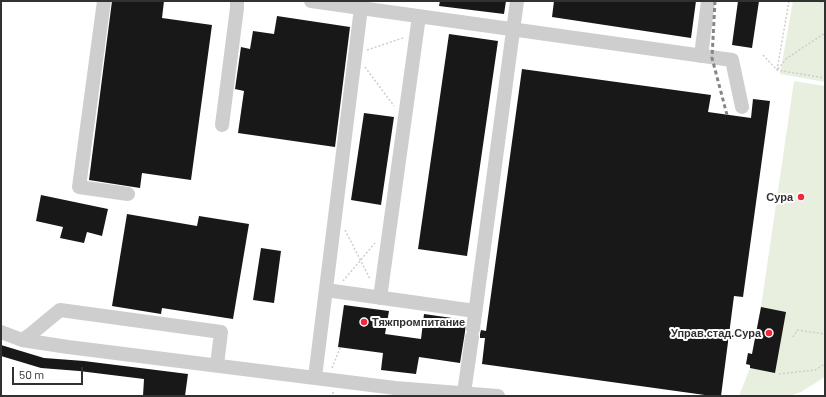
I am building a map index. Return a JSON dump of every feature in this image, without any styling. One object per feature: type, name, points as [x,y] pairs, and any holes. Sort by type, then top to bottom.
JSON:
[{"type":"street","points":[[104,1],[79,187],[128,194]]},
{"type":"street","points":[[222,125],[238,8],[237,1]]},
{"type":"street","points":[[311,1],[370,6],[419,16],[732,60],[742,107]]},
{"type":"street","points":[[464,393],[517,1]]},
{"type":"street","points":[[701,56],[708,1]]},
{"type":"street","points":[[316,377],[355,54],[370,6]]},
{"type":"street","points":[[380,298],[419,16]]},
{"type":"street","points":[[326,290],[476,312]]},
{"type":"street","points":[[22,340],[60,310],[221,332],[217,365]]},
{"type":"street","points":[[1,332],[22,340],[68,347],[395,388],[498,396]]},
{"type":"path","points":[[777,70],[789,1]]},
{"type":"path","points":[[816,1],[825,3]]},
{"type":"path","points":[[777,70],[786,59],[825,33]]},
{"type":"path","points":[[405,120],[355,54],[417,34]]},
{"type":"path","points":[[763,55],[777,70],[825,78]]},
{"type":"path","points":[[336,211],[370,279]]},
{"type":"path","points":[[342,281],[376,242]]},
{"type":"path","points":[[793,337],[798,330],[825,334]]},
{"type":"path","points":[[331,370],[340,348]]},
{"type":"path","points":[[779,374],[815,370],[825,364]]},
{"type":"green space","points":[[793,1],[825,1],[825,82],[780,74]]},
{"type":"green space","name":"Сура","points":[[794,81],[825,86],[825,377],[801,392],[789,396],[739,396],[750,368],[750,365],[746,364],[748,353],[752,354],[761,307]]},
{"type":"building","points":[[112,1],[164,1],[162,18],[212,25],[191,180],[142,173],[140,188],[89,180]]},
{"type":"building","points":[[440,1],[506,1],[504,14],[439,6]]},
{"type":"building","points":[[554,1],[696,1],[691,38],[552,17]]},
{"type":"building","points":[[738,1],[759,1],[752,48],[732,45]]},
{"type":"building","points":[[277,16],[350,27],[335,147],[238,133],[244,91],[235,89],[241,47],[250,49],[253,31],[274,34]]},
{"type":"building","points":[[449,34],[498,41],[467,256],[418,249]]},
{"type":"building","points":[[522,69],[711,95],[708,112],[751,118],[753,99],[770,101],[743,297],[734,296],[721,396],[482,364],[485,338],[480,338],[480,334],[481,330],[486,331]]},
{"type":"building","points":[[364,113],[394,117],[381,205],[351,200]]},
{"type":"building","points":[[41,195],[108,209],[102,236],[87,232],[84,243],[60,238],[63,227],[36,221]]},
{"type":"building","points":[[127,214],[197,226],[199,216],[249,224],[233,319],[162,308],[161,314],[112,306]]},
{"type":"building","points":[[261,248],[281,251],[274,303],[253,300]]},
{"type":"building","points":[[344,305],[389,311],[385,334],[421,339],[424,314],[466,320],[460,363],[419,357],[416,374],[381,370],[383,353],[338,347]]},
{"type":"building","name":"Управ.стад.Сура","points":[[761,307],[786,312],[775,373],[750,368],[750,365],[746,364],[748,353],[752,354]]},
{"type":"building","points":[[1,345],[44,358],[84,361],[188,374],[185,396],[143,396],[144,379],[41,368],[1,356]]},
{"type":"railway","points":[[715,1],[712,58],[727,115]]},
{"type":"place","name":"Сура","points":[[801,197]]},
{"type":"place","name":"Тяжпромпитание","points":[[364,322]]},
{"type":"place","name":"Управ.стад.Сура","points":[[769,333]]}]
